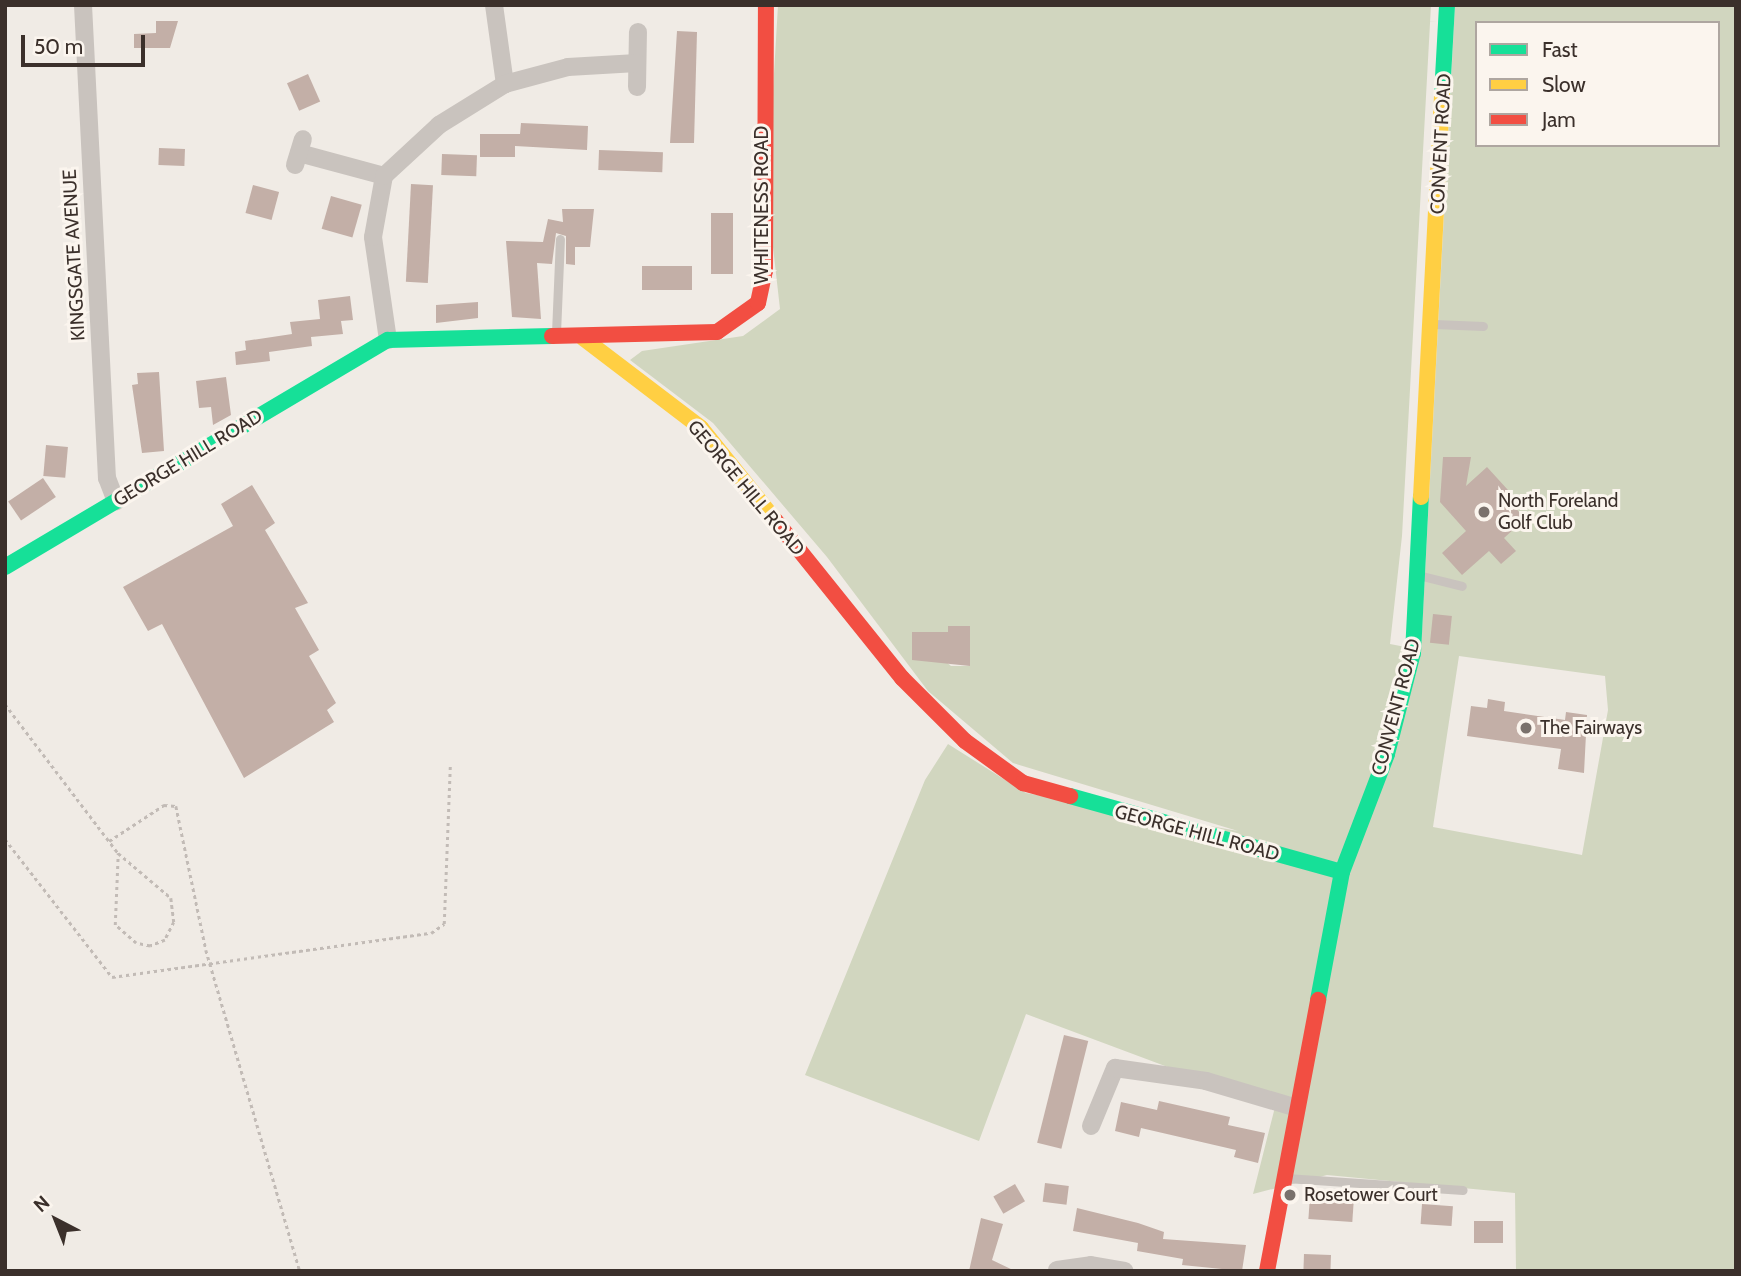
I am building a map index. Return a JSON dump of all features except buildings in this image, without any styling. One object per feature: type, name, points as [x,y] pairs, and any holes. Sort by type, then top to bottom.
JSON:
[{"type":"street","name":"KINGSGATE AVENUE","points":[[83,5],[107,478],[116,501]]},
{"type":"street","points":[[494,5],[505,84]]},
{"type":"street","name":"WHITENESS ROAD","points":[[583,338],[717,332],[758,303],[765,271],[766,5]]},
{"type":"street","name":"CONVENT ROAD","points":[[1267,1271],[1294,1107],[1342,872],[1387,754],[1413,653],[1422,576],[1447,5]]},
{"type":"street","points":[[637,87],[638,32]]},
{"type":"street","points":[[388,340],[373,237],[384,176],[439,125],[505,84],[568,66],[637,63]]},
{"type":"street","points":[[299,152],[384,176]]},
{"type":"street","name":"GEORGE HILL ROAD","points":[[5,567],[388,340],[583,338],[701,428],[902,678],[965,741],[1023,783],[1342,872]]},
{"type":"street","points":[[1091,1126],[1115,1068],[1206,1081],[1294,1107]]},
{"type":"street","points":[[1057,1270],[1091,1265],[1124,1271]]},
{"type":"lane","points":[[556,338],[560,239]]},
{"type":"lane","points":[[1433,324],[1483,326]]},
{"type":"lane","points":[[1422,576],[1462,586]]},
{"type":"lane","points":[[1284,1178],[1463,1190]]},
{"type":"path","points":[[5,705],[118,853],[172,898],[174,922],[165,940],[150,946],[136,943],[115,925],[118,853]]},
{"type":"path","points":[[5,839],[112,977],[439,930],[450,766]]},
{"type":"path","points":[[109,841],[164,805],[176,806],[210,964],[300,1271]]},
{"type":"green space","points":[[778,5],[1431,5],[1402,536],[1390,644],[1421,650],[1455,5],[1736,5],[1736,1271],[1516,1271],[1515,1193],[1327,1175],[1253,1194],[1275,1107],[1026,1014],[979,1141],[805,1075],[925,780],[948,744],[1026,793],[1238,831],[1013,763],[928,691],[827,557],[713,423],[630,360],[642,351],[743,336],[780,309],[767,194]],"holes":[[[948,626],[970,627],[970,666],[951,666],[912,632],[948,632]],[[1459,656],[1605,676],[1608,710],[1582,855],[1433,827]]]},
{"type":"traffic: fast","points":[[1442,95],[1447,5]]},
{"type":"traffic: fast","points":[[5,567],[388,340],[552,336]]},
{"type":"traffic: fast","points":[[1318,1000],[1342,872],[1387,754],[1413,653],[1421,497]]},
{"type":"traffic: fast","points":[[1070,796],[1342,872]]},
{"type":"traffic: slow","points":[[1421,497],[1442,95]]},
{"type":"traffic: slow","points":[[583,338],[701,428],[775,520]]},
{"type":"traffic: jam","points":[[552,336],[717,332],[758,303],[765,271],[766,5]]},
{"type":"traffic: jam","points":[[775,520],[902,678],[965,741],[1023,783],[1070,796]]},
{"type":"traffic: jam","points":[[1267,1271],[1318,1000]]},
{"type":"place","name":"North Foreland Golf Club","points":[[1484,512]]},
{"type":"place","name":"The Fairways","points":[[1526,728]]},
{"type":"place","name":"Rosetower Court","points":[[1290,1195]]}]
